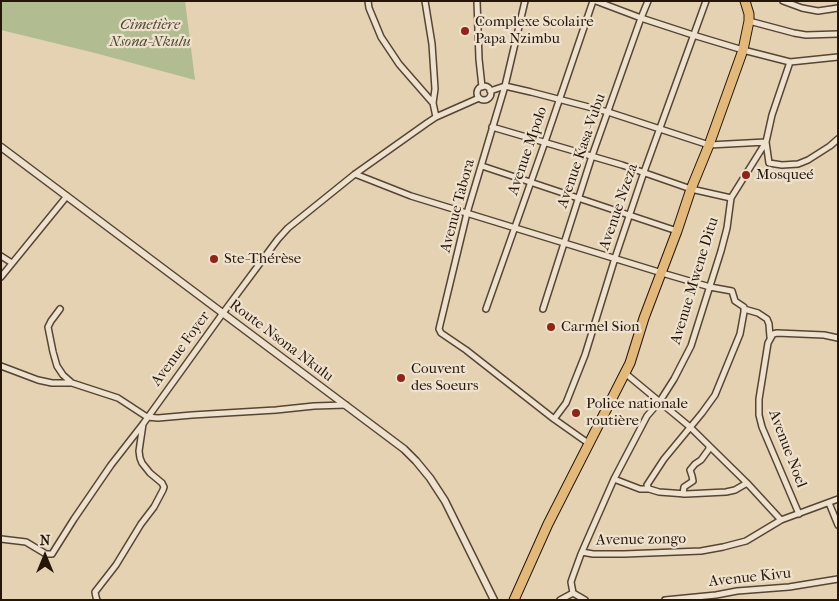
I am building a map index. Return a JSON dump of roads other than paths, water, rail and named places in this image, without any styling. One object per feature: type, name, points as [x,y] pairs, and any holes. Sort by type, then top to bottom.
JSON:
[{"type":"highway","points":[[514,600],[548,524],[625,373],[742,50],[750,21],[750,14],[745,1]]},
{"type":"street","points":[[368,1],[380,37],[399,64],[433,103]]},
{"type":"street","points":[[424,1],[432,44],[435,89],[433,103],[436,116]]},
{"type":"street","points":[[477,1],[482,87]]},
{"type":"street","name":"Avenue Tabora","points":[[525,1],[505,86],[468,213],[438,327],[441,333],[466,350],[554,419]]},
{"type":"street","name":"Avenue Mpolo","points":[[486,309],[560,99],[592,1]]},
{"type":"street","points":[[596,1],[693,35],[790,62],[838,57]]},
{"type":"street","name":"Avenue Kasa-Vubu","points":[[542,309],[592,156],[640,18],[648,1]]},
{"type":"street","name":"Avenue Nzeza","points":[[554,419],[566,403],[582,364],[644,172],[706,1]]},
{"type":"street","points":[[783,1],[802,8],[818,11],[838,8]]},
{"type":"street","points":[[750,21],[806,35],[838,34]]},
{"type":"street","points":[[731,198],[766,142],[772,115],[790,62]]},
{"type":"street","points":[[490,91],[505,86],[560,99],[608,112],[708,146],[766,142]]},
{"type":"street","points":[[482,87],[490,91]]},
{"type":"street","points":[[482,87],[477,91],[479,98],[483,100],[488,99],[490,91]]},
{"type":"street","name":"Avenue Foyer","points":[[1,538],[26,542],[46,554],[52,554],[111,465],[143,424],[222,313],[288,228],[355,174],[436,116],[479,98]]},
{"type":"street","name":"Avenue Mwene Ditu","points":[[492,127],[644,172],[692,189],[731,198],[727,228],[690,346],[660,401],[647,416],[614,479],[572,579],[573,593]]},
{"type":"street","points":[[766,142],[770,163],[789,165],[808,160],[838,139]]},
{"type":"street","name":"Route Nsona Nkulu","points":[[1,147],[404,449],[430,478],[445,501],[494,600]]},
{"type":"street","points":[[482,166],[678,231]]},
{"type":"street","points":[[355,174],[411,196],[662,273],[710,287],[732,291],[736,302],[744,307],[744,310],[740,334],[715,395],[664,459],[648,486],[640,489],[614,479]]},
{"type":"street","points":[[1,277],[67,196]]},
{"type":"street","points":[[1,256],[12,263]]},
{"type":"street","points":[[60,309],[48,327],[49,337],[57,366],[72,383]]},
{"type":"street","points":[[744,310],[758,312],[767,319],[770,337],[773,334],[789,333],[824,335],[838,338]]},
{"type":"street","name":"Avenue Noel","points":[[770,337],[762,372],[758,406],[760,421],[798,514]]},
{"type":"street","points":[[1,366],[52,384],[72,383],[118,398],[147,417],[158,418],[346,405]]},
{"type":"street","points":[[625,373],[690,427],[781,520]]},
{"type":"street","points":[[554,419],[588,443]]},
{"type":"street","points":[[97,600],[95,592],[116,565],[141,524],[154,507],[164,487],[150,473],[140,458],[139,451],[143,424]]},
{"type":"street","points":[[683,494],[684,487],[693,481],[690,470],[701,460],[709,446]]},
{"type":"street","points":[[648,486],[659,492],[683,494],[726,492],[747,484]]},
{"type":"street","name":"Avenue zongo","points":[[582,552],[593,554],[701,552],[746,541],[781,520],[838,499]]},
{"type":"street","points":[[829,503],[838,525]]},
{"type":"street","name":"Avenue Kivu","points":[[665,600],[717,597],[737,591],[789,587],[838,579]]},
{"type":"street","points":[[560,600],[573,593],[585,600]]},
{"type":"place","name":"Complexe Scolaire Papa Nzimbu","points":[[465,31]]},
{"type":"place","name":"Mosqueé","points":[[746,175]]},
{"type":"place","name":"Ste-Thérèse","points":[[214,259]]},
{"type":"place","name":"Carmel Sion","points":[[551,327]]},
{"type":"place","name":"Couvent des Soeurs","points":[[401,378]]},
{"type":"place","name":"Police nationale routière","points":[[576,413]]},
{"type":"park label","name":"Cimetière Nsona-Nkulu","points":[[150,34]]}]
